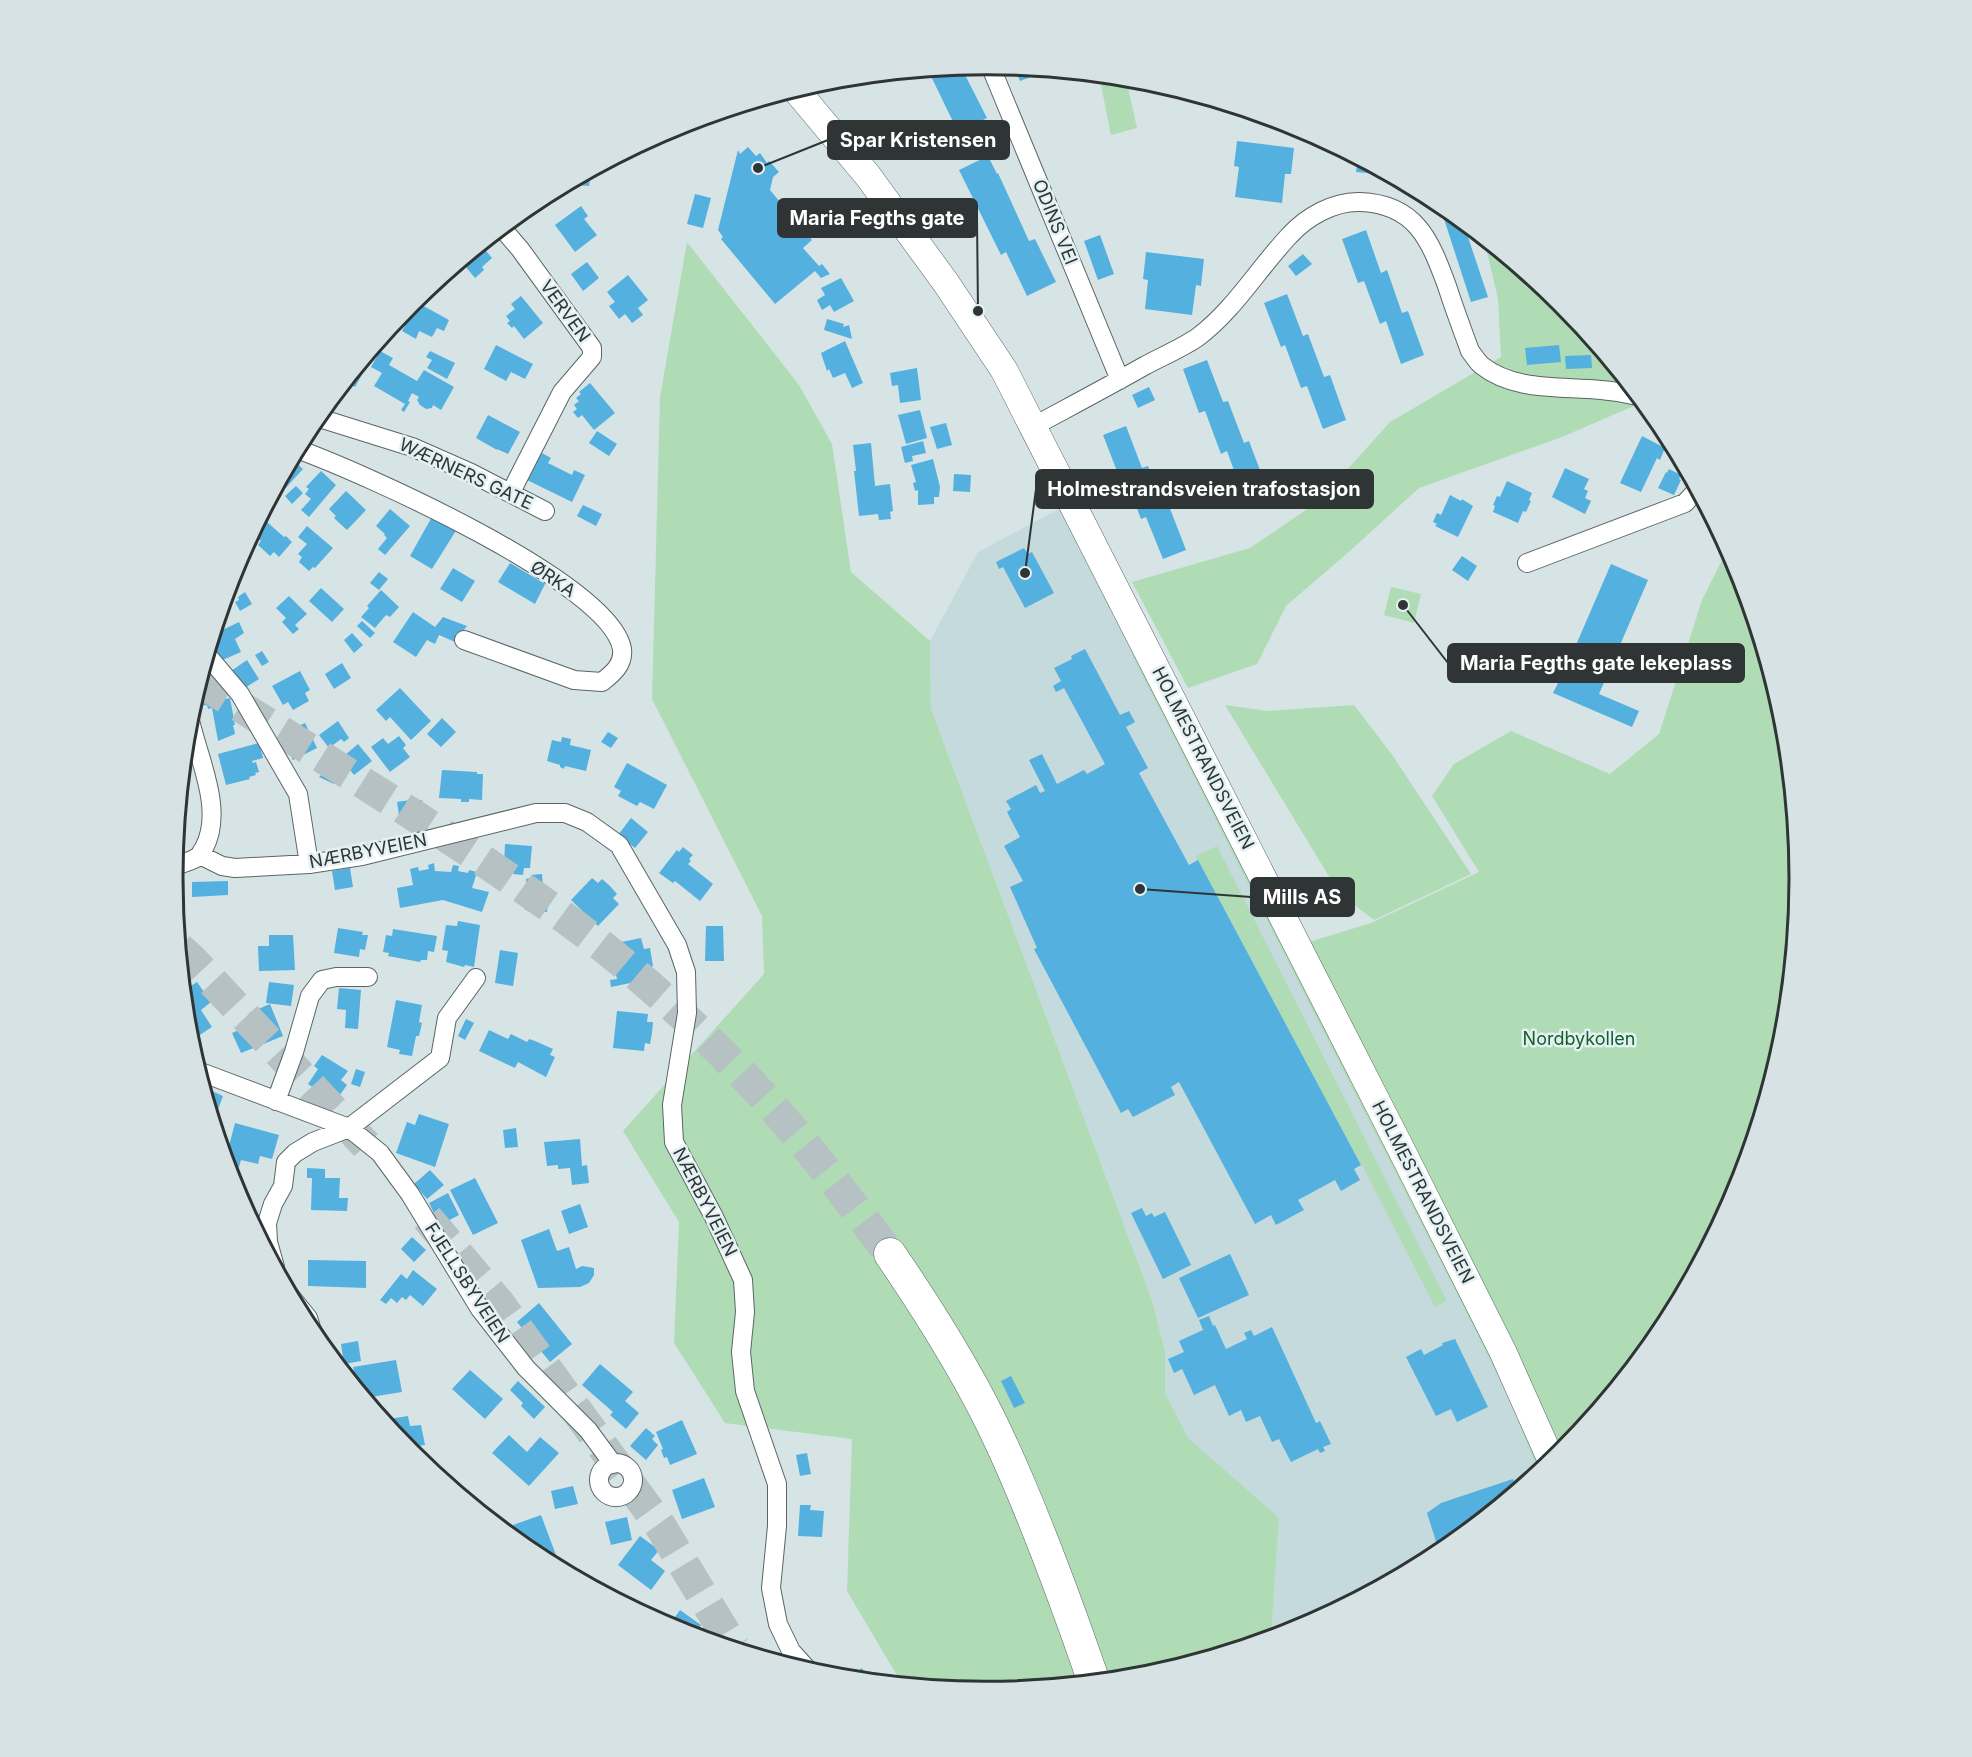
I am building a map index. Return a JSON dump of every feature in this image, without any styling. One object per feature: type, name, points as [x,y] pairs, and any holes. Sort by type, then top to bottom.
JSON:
[{"type":"highway","points":[[890,1254],[941,1332],[1001,1441],[1048,1555],[1091,1675]]},
{"type":"main road","name":"HOLMESTRANDSVEIEN","points":[[801,96],[868,176],[928,258],[1004,370],[1498,1342],[1548,1453]]},
{"type":"street","name":"ODINS VEI","points":[[994,75],[1120,380]]},
{"type":"street","points":[[1034,426],[1197,337],[1232,305],[1271,255],[1307,220],[1329,208],[1354,202],[1378,203],[1400,211],[1421,230],[1434,250],[1470,351],[1480,364],[1500,376],[1520,383],[1627,394]]},
{"type":"street","name":"VERVEN","points":[[507,234],[592,348],[592,357],[562,392],[511,492]]},
{"type":"street","name":"WÆRNERS GATE","points":[[326,420],[412,447],[511,492],[545,511]]},
{"type":"street","name":"ØRKA","points":[[305,452],[422,502],[551,575],[595,609],[616,632],[622,651],[617,670],[602,682],[583,681],[574,680],[464,640]]},
{"type":"street","points":[[1527,563],[1685,503],[1692,495]]},
{"type":"street","points":[[213,662],[240,693],[298,794],[309,864]]},
{"type":"street","points":[[183,862],[200,855],[208,840],[213,819],[210,794],[195,742]]},
{"type":"street","name":"NÆRBYVEIEN","points":[[200,855],[222,866],[235,868],[309,864],[362,856],[536,813],[565,813],[587,822],[619,845],[676,945],[686,972],[687,1013],[672,1105],[674,1142],[714,1217],[743,1280],[745,1312],[741,1352],[745,1391],[777,1484],[777,1526],[771,1588],[778,1624],[791,1652],[798,1660]]},
{"type":"street","points":[[276,1101],[294,1052],[310,996],[322,980],[336,977],[368,977]]},
{"type":"street","points":[[268,1239],[269,1212],[283,1186],[286,1162],[295,1153],[313,1142],[349,1128],[440,1058],[447,1018],[476,978]]},
{"type":"street","name":"FJELLSBYVEIEN","points":[[207,1075],[349,1128],[380,1153],[410,1194],[480,1309],[526,1368],[588,1430],[613,1464]]},
{"type":"shaded area","points":[[1072,502],[1546,1455],[1516,1483],[1432,1547],[1341,1599],[1272,1629],[1279,1518],[1187,1438],[1165,1393],[1165,1352],[1152,1300],[931,709],[930,641],[978,552]]},
{"type":"green space","points":[[1101,85],[1128,88],[1137,128],[1111,135]]},
{"type":"green space","points":[[687,242],[799,385],[832,444],[851,572],[930,641],[931,709],[1152,1300],[1165,1352],[1165,1393],[1188,1438],[1279,1518],[1272,1629],[1194,1655],[1143,1667],[1091,1675],[986,1682],[898,1677],[847,1591],[852,1439],[725,1423],[674,1343],[679,1222],[623,1131],[764,974],[762,916],[652,699],[660,397]]},
{"type":"green space","points":[[1487,250],[1554,310],[1590,349],[1635,406],[1562,437],[1419,488],[1286,606],[1257,664],[1188,688],[1132,582],[1250,548],[1319,501],[1390,422],[1501,357],[1498,299]]},
{"type":"green space","name":"Nordbykollen","points":[[1723,559],[1747,620],[1762,671],[1783,774],[1790,878],[1783,983],[1774,1035],[1747,1137],[1707,1234],[1654,1325],[1623,1368],[1558,1443],[1516,1350],[1309,942],[1371,923],[1479,872],[1432,796],[1454,764],[1511,731],[1610,774],[1659,734],[1702,600]]},
{"type":"green space","points":[[1391,587],[1421,594],[1414,623],[1384,615]]},
{"type":"green space","points":[[1131,653],[1141,658],[1472,1310],[1540,1460],[1536,1464],[1511,1402]]},
{"type":"green space","points":[[1225,705],[1268,711],[1354,705],[1393,756],[1471,874],[1374,920],[1339,893]]},
{"type":"green space","points":[[1217,846],[1447,1301],[1435,1307],[1362,1165],[1196,856]]},
{"type":"building","points":[[965,76],[987,118],[958,132],[931,77]]},
{"type":"building","points":[[1018,76],[1031,77],[1020,81]]},
{"type":"building","points":[[1237,141],[1294,148],[1291,174],[1285,174],[1282,203],[1235,197],[1239,167],[1234,166]]},
{"type":"building","points":[[748,147],[756,156],[760,153],[767,163],[769,161],[779,172],[773,177],[770,190],[812,240],[803,248],[819,266],[822,264],[830,274],[821,278],[815,271],[775,304],[721,239],[723,237],[718,230],[738,150],[740,154]]},
{"type":"building","points":[[988,156],[1029,241],[1035,239],[1056,282],[1027,296],[1006,252],[1001,255],[959,170]]},
{"type":"building","points":[[1357,166],[1370,173],[1356,172]]},
{"type":"building","points":[[590,180],[589,186],[580,185]]},
{"type":"building","points":[[695,194],[711,198],[703,228],[687,224]]},
{"type":"building","points":[[581,206],[588,216],[584,219],[597,235],[575,252],[555,225]]},
{"type":"building","points":[[1444,219],[1468,236],[1488,297],[1471,302]]},
{"type":"building","points":[[1366,230],[1381,273],[1387,270],[1402,313],[1408,311],[1424,355],[1401,364],[1386,321],[1380,324],[1364,281],[1358,283],[1342,239]]},
{"type":"building","points":[[1100,235],[1114,274],[1098,280],[1084,241]]},
{"type":"building","points":[[485,250],[492,258],[475,278],[465,266]]},
{"type":"building","points":[[1146,252],[1204,259],[1201,286],[1196,285],[1192,315],[1145,309],[1148,280],[1143,279]]},
{"type":"building","points":[[1303,254],[1312,264],[1296,276],[1288,266]]},
{"type":"building","points":[[587,262],[599,278],[583,291],[571,274]]},
{"type":"building","points":[[628,275],[648,300],[638,308],[643,315],[632,323],[625,314],[619,319],[609,306],[615,302],[607,292]]},
{"type":"building","points":[[841,278],[854,301],[834,312],[830,305],[822,310],[817,300],[825,295],[821,288]]},
{"type":"building","points":[[1287,294],[1303,336],[1308,334],[1324,377],[1330,375],[1346,420],[1323,429],[1307,386],[1301,388],[1285,345],[1281,347],[1264,303]]},
{"type":"building","points":[[521,296],[543,323],[524,339],[514,326],[512,328],[507,323],[510,321],[506,316],[515,309],[511,304]]},
{"type":"building","points":[[423,306],[449,320],[444,331],[437,328],[432,337],[419,331],[416,339],[402,331],[408,321]]},
{"type":"building","points":[[827,319],[844,324],[843,327],[849,325],[852,339],[824,330]]},
{"type":"building","points":[[845,341],[863,383],[852,388],[845,373],[833,378],[829,369],[827,371],[821,353]]},
{"type":"building","points":[[496,345],[533,364],[525,379],[511,372],[506,381],[484,369]]},
{"type":"building","points":[[1559,345],[1561,362],[1527,365],[1525,348]]},
{"type":"building","points":[[380,351],[393,358],[389,365],[417,381],[424,370],[454,387],[441,410],[433,405],[432,408],[426,409],[417,400],[419,397],[412,393],[404,412],[401,410],[405,404],[374,386],[382,373],[371,367]]},
{"type":"building","points":[[430,351],[455,363],[447,379],[427,368],[432,360],[426,357]]},
{"type":"building","points":[[1591,355],[1592,368],[1566,369],[1565,356]]},
{"type":"building","points":[[1207,360],[1223,402],[1228,401],[1244,443],[1249,441],[1266,486],[1243,495],[1227,451],[1221,454],[1205,411],[1199,413],[1183,369]]},
{"type":"building","points":[[917,368],[921,400],[900,403],[898,385],[892,386],[890,373]]},
{"type":"building","points":[[364,371],[364,371],[355,387],[352,385]]},
{"type":"building","points":[[590,383],[615,413],[594,430],[582,415],[578,418],[573,412],[577,409],[574,405],[579,401],[576,398],[581,394],[579,392]]},
{"type":"building","points":[[1149,387],[1155,400],[1138,408],[1132,395]]},
{"type":"building","points":[[920,410],[927,438],[906,444],[898,415]]},
{"type":"building","points":[[488,415],[520,432],[508,454],[476,438]]},
{"type":"building","points":[[946,423],[952,445],[937,449],[930,427]]},
{"type":"building","points":[[1126,426],[1142,468],[1148,466],[1164,508],[1169,506],[1186,550],[1163,559],[1146,517],[1141,519],[1125,477],[1120,479],[1103,435]]},
{"type":"building","points":[[597,431],[617,444],[609,456],[589,443]]},
{"type":"building","points":[[1642,436],[1663,447],[1660,460],[1657,458],[1641,492],[1620,483]]},
{"type":"building","points":[[923,441],[926,453],[912,456],[913,461],[905,463],[901,447]]},
{"type":"building","points":[[871,443],[875,486],[890,484],[893,511],[890,512],[891,519],[879,520],[878,514],[859,516],[853,445]]},
{"type":"building","points":[[540,452],[551,458],[548,463],[572,475],[574,470],[585,475],[572,502],[525,479]]},
{"type":"building","points":[[933,459],[940,487],[939,497],[934,497],[934,504],[918,505],[918,490],[915,491],[913,483],[916,482],[911,465]]},
{"type":"building","points":[[298,464],[303,469],[282,492]]},
{"type":"building","points":[[1565,468],[1589,479],[1584,489],[1588,491],[1585,498],[1591,501],[1585,514],[1552,497]]},
{"type":"building","points":[[1669,469],[1681,475],[1674,495],[1658,488]]},
{"type":"building","points":[[321,471],[336,485],[309,517],[301,510],[311,499],[305,494],[309,489],[306,487]]},
{"type":"building","points":[[954,474],[971,475],[970,492],[953,491]]},
{"type":"building","points":[[1507,481],[1532,493],[1526,512],[1523,511],[1518,523],[1493,512],[1497,496],[1500,497]]},
{"type":"building","points":[[296,486],[303,493],[292,504],[285,496]]},
{"type":"building","points":[[346,491],[366,510],[347,530],[334,518],[336,516],[329,509]]},
{"type":"building","points":[[1450,495],[1473,506],[1458,537],[1435,526],[1437,524],[1433,522],[1437,513],[1441,515]]},
{"type":"building","points":[[583,505],[602,514],[596,526],[577,516]]},
{"type":"building","points":[[390,509],[410,526],[385,555],[378,549],[387,538],[376,526]]},
{"type":"building","points":[[433,515],[457,529],[432,569],[410,556]]},
{"type":"building","points":[[267,522],[292,542],[279,557],[274,552],[270,556],[258,545]]},
{"type":"building","points":[[307,526],[333,548],[315,568],[309,571],[299,562],[302,557],[298,554],[307,544],[298,537]]},
{"type":"building","points":[[1024,548],[1028,554],[1032,552],[1054,593],[1025,608],[1003,567],[999,569],[996,562]]},
{"type":"building","points":[[1462,556],[1477,566],[1468,581],[1452,570]]},
{"type":"building","points":[[510,563],[545,584],[535,604],[498,582]]},
{"type":"building","points":[[1611,564],[1648,580],[1599,694],[1639,711],[1632,727],[1553,693],[1560,679],[1565,681],[1567,677],[1563,675]]},
{"type":"building","points":[[453,568],[475,581],[462,602],[440,589]]},
{"type":"building","points":[[379,572],[388,579],[379,590],[370,583]]},
{"type":"building","points":[[321,588],[344,609],[332,622],[309,601]]},
{"type":"building","points":[[381,590],[399,607],[390,617],[386,615],[375,628],[361,617]]},
{"type":"building","points":[[245,592],[252,604],[240,611],[235,602]]},
{"type":"building","points":[[289,596],[307,614],[295,625],[299,629],[293,634],[282,622],[286,618],[276,608]]},
{"type":"building","points":[[413,612],[435,627],[443,617],[467,626],[455,642],[439,635],[435,644],[427,640],[416,657],[393,642]]},
{"type":"building","points":[[362,621],[375,633],[370,638],[357,626]]},
{"type":"building","points":[[239,622],[244,633],[235,639],[241,652],[218,662],[215,655],[222,630]]},
{"type":"building","points":[[352,633],[363,645],[354,653],[344,640]]},
{"type":"building","points":[[1085,649],[1120,715],[1129,711],[1135,722],[1126,727],[1148,768],[1139,773],[1189,865],[1198,860],[1361,1165],[1354,1169],[1360,1180],[1341,1191],[1335,1180],[1298,1200],[1304,1210],[1276,1225],[1271,1215],[1255,1224],[1179,1082],[1171,1087],[1175,1095],[1133,1117],[1128,1109],[1121,1113],[1034,949],[1037,948],[1010,887],[1023,881],[1004,846],[1020,837],[1007,812],[1011,809],[1006,801],[1036,785],[1040,793],[1045,791],[1029,760],[1042,754],[1057,784],[1084,770],[1087,774],[1105,764],[1064,688],[1056,692],[1053,686],[1061,681],[1054,668]]},
{"type":"building","points":[[262,651],[269,662],[262,666],[255,655]]},
{"type":"building","points":[[247,660],[259,679],[243,689],[231,671]]},
{"type":"building","points":[[342,663],[351,678],[334,689],[325,674]]},
{"type":"building","points":[[300,671],[310,690],[305,693],[309,701],[293,710],[288,702],[283,705],[272,686]]},
{"type":"building","points":[[215,677],[217,686],[223,685],[226,699],[230,698],[235,725],[233,725],[235,734],[218,741],[212,708],[208,709],[207,705],[202,706],[208,678]]},
{"type":"building","points":[[400,688],[431,721],[411,740],[390,717],[386,721],[376,710]]},
{"type":"building","points":[[442,718],[456,732],[441,747],[427,734]]},
{"type":"building","points":[[338,721],[349,738],[344,742],[341,739],[329,748],[319,735]]},
{"type":"building","points":[[305,723],[317,748],[293,760],[281,734]]},
{"type":"building","points":[[608,732],[618,738],[611,748],[601,742]]},
{"type":"building","points":[[399,736],[406,745],[403,748],[410,757],[390,772],[371,747],[383,738],[388,744]]},
{"type":"building","points":[[562,737],[571,739],[570,745],[591,750],[586,771],[565,766],[564,769],[560,765],[547,761],[552,740],[561,742]]},
{"type":"building","points":[[259,743],[263,758],[252,761],[256,762],[259,772],[249,777],[250,779],[226,785],[218,754]]},
{"type":"building","points":[[358,744],[372,761],[354,775],[347,766],[335,776],[334,784],[319,777]]},
{"type":"building","points":[[627,763],[667,785],[654,809],[640,802],[637,806],[618,796],[621,791],[614,787]]},
{"type":"building","points":[[442,770],[483,774],[482,800],[469,799],[469,802],[461,802],[461,799],[439,798]]},
{"type":"building","points":[[417,799],[417,801],[422,800],[423,809],[418,810],[423,810],[424,818],[417,818],[416,812],[399,815],[397,802]]},
{"type":"building","points":[[631,818],[648,832],[635,848],[618,835]]},
{"type":"building","points":[[505,844],[532,846],[530,868],[524,868],[523,875],[513,874],[514,867],[504,866]]},
{"type":"building","points":[[683,847],[693,855],[688,864],[713,884],[700,901],[675,881],[673,883],[659,873],[677,850],[679,852]]},
{"type":"building","points":[[434,863],[435,871],[451,872],[453,865],[459,866],[458,871],[477,872],[472,888],[489,892],[482,912],[443,900],[400,908],[397,888],[413,885],[410,869],[418,867],[419,871],[429,869],[428,865]]},
{"type":"building","points":[[350,868],[353,887],[335,890],[332,871]]},
{"type":"building","points":[[542,874],[543,888],[527,888],[526,879],[531,878],[531,875]]},
{"type":"building","points":[[592,878],[598,883],[602,879],[610,886],[617,894],[613,898],[619,904],[598,926],[571,900]]},
{"type":"building","points":[[228,881],[228,895],[192,897],[192,882]]},
{"type":"building","points":[[525,900],[548,901],[547,912],[525,910]]},
{"type":"building","points":[[458,921],[480,925],[474,967],[446,962],[448,951],[442,950],[446,925],[457,926]]},
{"type":"building","points":[[706,926],[723,926],[724,961],[705,961]]},
{"type":"building","points":[[338,928],[368,935],[365,950],[360,949],[359,957],[334,953]]},
{"type":"building","points":[[393,929],[437,936],[434,952],[428,951],[427,960],[420,962],[388,956],[389,953],[383,952],[386,935],[392,936]]},
{"type":"building","points":[[269,935],[293,935],[295,970],[259,971],[258,946],[269,946]]},
{"type":"building","points":[[641,938],[644,949],[650,948],[653,966],[648,968],[650,979],[611,987],[610,980],[617,979],[611,951],[604,952],[602,946]]},
{"type":"building","points":[[500,950],[518,953],[513,986],[495,983]]},
{"type":"building","points":[[197,982],[211,1002],[201,1010],[212,1027],[198,1036],[198,1035],[190,987]]},
{"type":"building","points":[[269,982],[294,985],[291,1006],[266,1003]]},
{"type":"building","points":[[339,988],[361,990],[358,1029],[345,1028],[346,1010],[337,1009]]},
{"type":"building","points":[[396,1000],[422,1005],[419,1022],[422,1023],[419,1036],[416,1036],[412,1056],[399,1054],[400,1050],[387,1047]]},
{"type":"building","points":[[270,1004],[283,1036],[241,1053],[232,1033],[253,1024],[249,1013]]},
{"type":"building","points":[[617,1011],[648,1014],[647,1022],[653,1022],[652,1033],[650,1044],[645,1043],[644,1051],[613,1048]]},
{"type":"building","points":[[466,1019],[474,1023],[465,1040],[458,1036]]},
{"type":"building","points":[[489,1030],[508,1039],[511,1034],[527,1042],[529,1039],[553,1049],[550,1055],[555,1057],[546,1077],[518,1062],[515,1068],[479,1051]]},
{"type":"building","points":[[322,1055],[348,1071],[341,1080],[347,1085],[337,1099],[331,1095],[329,1098],[308,1084],[318,1069],[314,1066]]},
{"type":"building","points":[[356,1069],[365,1072],[360,1087],[351,1084]]},
{"type":"building","points":[[212,1092],[223,1096],[217,1111]]},
{"type":"building","points":[[419,1114],[449,1124],[435,1167],[396,1153],[407,1122],[415,1125]]},
{"type":"building","points":[[235,1123],[279,1135],[272,1159],[260,1156],[258,1164],[241,1160],[239,1167],[236,1166],[229,1147]]},
{"type":"building","points":[[516,1128],[518,1147],[505,1148],[503,1130]]},
{"type":"building","points":[[580,1139],[582,1166],[587,1165],[589,1183],[572,1185],[570,1168],[558,1169],[558,1165],[547,1166],[544,1142]]},
{"type":"building","points":[[307,1168],[325,1169],[325,1178],[340,1178],[339,1198],[348,1198],[347,1211],[311,1210],[312,1178],[307,1178]]},
{"type":"building","points":[[430,1170],[444,1185],[427,1199],[414,1184]]},
{"type":"building","points":[[475,1178],[498,1223],[473,1235],[450,1190]]},
{"type":"building","points":[[448,1193],[459,1215],[440,1225],[429,1203]]},
{"type":"building","points":[[580,1204],[588,1227],[569,1234],[561,1211]]},
{"type":"building","points":[[1142,1208],[1146,1216],[1152,1213],[1154,1217],[1165,1212],[1191,1265],[1163,1279],[1131,1213]]},
{"type":"building","points":[[549,1229],[557,1251],[569,1247],[576,1269],[582,1266],[594,1268],[594,1275],[589,1283],[580,1287],[538,1288],[521,1240]]},
{"type":"building","points":[[412,1237],[426,1250],[414,1262],[401,1249]]},
{"type":"building","points":[[1230,1254],[1249,1295],[1198,1318],[1179,1278]]},
{"type":"building","points":[[308,1260],[366,1261],[366,1288],[308,1286]]},
{"type":"building","points":[[413,1270],[437,1289],[423,1306],[410,1295],[406,1300],[402,1297],[397,1303],[391,1298],[386,1304],[380,1300],[401,1274],[407,1279]]},
{"type":"building","points":[[539,1303],[572,1344],[550,1362],[517,1322]]},
{"type":"building","points":[[1209,1316],[1226,1349],[1247,1339],[1244,1333],[1251,1330],[1254,1336],[1272,1327],[1316,1423],[1320,1421],[1331,1444],[1323,1447],[1325,1451],[1320,1453],[1318,1449],[1291,1462],[1279,1439],[1272,1442],[1260,1416],[1246,1422],[1241,1410],[1229,1416],[1215,1385],[1194,1395],[1182,1369],[1174,1373],[1168,1359],[1184,1352],[1179,1341],[1203,1330],[1199,1320]]},
{"type":"building","points":[[1455,1339],[1488,1407],[1457,1422],[1451,1409],[1436,1416],[1406,1357],[1421,1349],[1424,1355],[1443,1345],[1442,1343]]},
{"type":"building","points":[[358,1341],[361,1361],[346,1364],[341,1344]]},
{"type":"building","points":[[396,1360],[402,1392],[373,1397],[355,1375],[353,1367]]},
{"type":"building","points":[[600,1364],[633,1392],[625,1401],[639,1413],[626,1429],[610,1415],[613,1412],[582,1385]]},
{"type":"building","points":[[470,1370],[503,1399],[485,1419],[452,1389]]},
{"type":"building","points":[[1011,1376],[1025,1403],[1014,1408],[1001,1381]]},
{"type":"building","points":[[518,1381],[545,1407],[534,1419],[510,1390]]},
{"type":"building","points":[[408,1416],[410,1426],[421,1425],[425,1445],[417,1446],[392,1419]]},
{"type":"building","points":[[682,1420],[697,1454],[670,1465],[667,1457],[664,1458],[656,1432]]},
{"type":"building","points":[[646,1428],[655,1436],[652,1439],[658,1445],[646,1460],[630,1446]]},
{"type":"building","points":[[509,1435],[527,1452],[540,1437],[559,1453],[529,1486],[492,1453]]},
{"type":"building","points":[[807,1453],[811,1474],[800,1476],[796,1455]]},
{"type":"building","points":[[704,1478],[715,1507],[682,1519],[672,1490]]},
{"type":"building","points":[[1513,1479],[1515,1484],[1437,1544],[1427,1513],[1441,1503]]},
{"type":"building","points":[[573,1486],[578,1504],[555,1509],[551,1491]]},
{"type":"building","points":[[800,1505],[811,1505],[810,1510],[824,1511],[822,1537],[798,1536]]},
{"type":"building","points":[[541,1515],[556,1555],[540,1547],[514,1528],[513,1525]]},
{"type":"building","points":[[627,1517],[632,1540],[611,1545],[605,1522]]},
{"type":"building","points":[[640,1536],[659,1550],[651,1560],[665,1571],[651,1590],[618,1565]]},
{"type":"building","points":[[680,1610],[701,1625],[699,1628],[674,1619]]},
{"type":"tunnel","points":[[207,686],[452,840],[583,931],[619,960],[691,1024],[761,1094],[821,1164],[890,1254]]},
{"type":"tunnel","points":[[186,955],[366,1145]]},
{"type":"tunnel","points":[[427,1218],[498,1302],[661,1527],[729,1639]]},
{"type":"place","name":"Spar Kristensen","points":[[758,168]]},
{"type":"place","name":"Maria Fegths gate","points":[[978,311]]},
{"type":"place","name":"Holmestrandsveien trafostasjon","points":[[1025,573]]},
{"type":"place","name":"Maria Fegths gate lekeplass","points":[[1403,605]]},
{"type":"place","name":"Mills AS","points":[[1140,889]]}]
